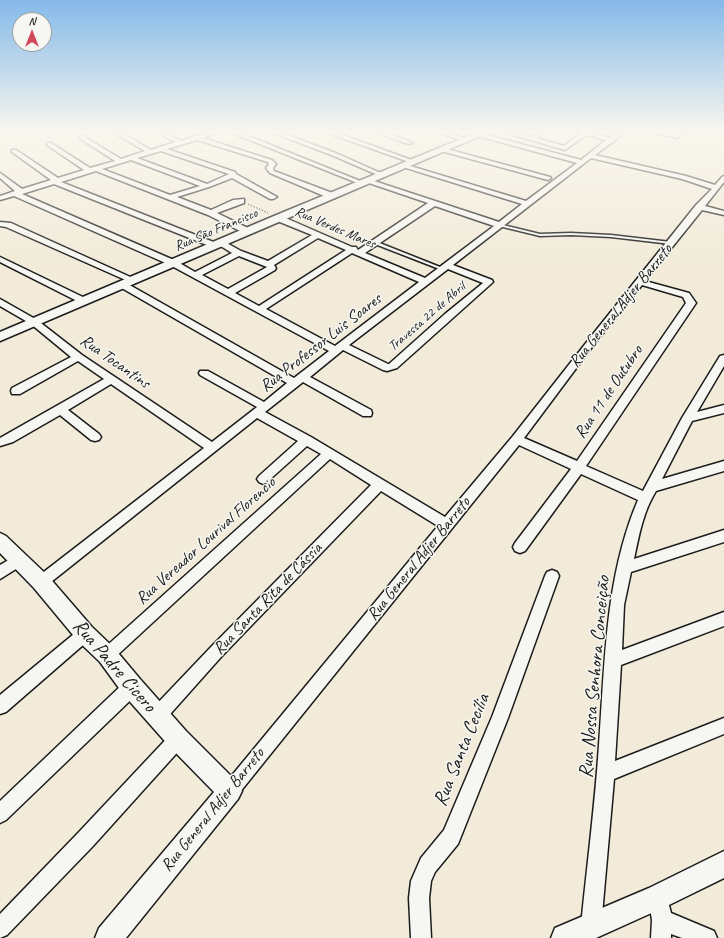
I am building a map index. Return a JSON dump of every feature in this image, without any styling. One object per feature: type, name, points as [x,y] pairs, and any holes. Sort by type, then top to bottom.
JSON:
[{"type":"street","points":[[0,175],[18,193],[173,263],[259,310],[339,349]]},
{"type":"street","points":[[47,175],[56,181],[269,264],[272,268],[228,293]]},
{"type":"street","points":[[0,198],[77,175]]},
{"type":"street","points":[[111,175],[211,213],[248,231]]},
{"type":"street","points":[[177,175],[207,186]]},
{"type":"street","points":[[171,198],[207,186],[232,175],[273,196]]},
{"type":"street","points":[[279,175],[332,196]]},
{"type":"street","points":[[346,175],[500,225]]},
{"type":"street","name":"Rua São Francisco","points":[[0,337],[382,175]]},
{"type":"street","points":[[441,175],[528,204]]},
{"type":"street","points":[[537,175],[548,178]]},
{"type":"street","name":"Rua Professor Luis Soares","points":[[41,582],[211,448],[566,175]]},
{"type":"street","points":[[674,175],[716,188]]},
{"type":"street","name":"Rua General Adjer Barreto","points":[[109,938],[517,439],[589,345],[699,207],[724,178]]},
{"type":"street","points":[[211,213],[241,201]]},
{"type":"street","points":[[259,310],[356,251],[376,243],[432,204]]},
{"type":"street","points":[[699,207],[724,213]]},
{"type":"street","name":"Rua Verdes Mares","points":[[278,218],[426,282]]},
{"type":"street","points":[[0,224],[8,225],[133,280]]},
{"type":"street","points":[[269,264],[318,235]]},
{"type":"street","points":[[195,275],[238,253]]},
{"type":"street","points":[[0,258],[84,301]]},
{"type":"street","name":"Travessa 22 de Abril","points":[[339,349],[387,368],[393,366],[448,316],[489,282],[445,267]]},
{"type":"street","name":"Rua 11 de Outubro","points":[[520,547],[579,467],[691,304],[690,298],[686,295],[640,282]]},
{"type":"street","points":[[123,285],[299,380],[367,413]]},
{"type":"street","name":"Rua Tocantins","points":[[0,302],[34,322],[78,357],[211,448]]},
{"type":"street","points":[[16,391],[78,357]]},
{"type":"street","name":"Rua Nossa Senhora Conceição","points":[[591,926],[606,774],[617,605],[635,522],[648,493],[688,418],[724,358]]},
{"type":"street","points":[[204,374],[307,440],[447,524]]},
{"type":"street","points":[[0,442],[9,440],[111,380]]},
{"type":"street","points":[[688,418],[724,409]]},
{"type":"street","points":[[61,410],[95,437]]},
{"type":"street","points":[[517,439],[579,467],[648,493],[724,466]]},
{"type":"street","points":[[263,479],[307,440]]},
{"type":"street","name":"Rua Vereador Lourival Florencio","points":[[107,655],[329,453]]},
{"type":"street","name":"Rua Santa Rita de Cássia","points":[[158,715],[216,652],[380,484]]},
{"type":"street","points":[[625,568],[724,536]]},
{"type":"street","name":"Rua Padre Cicero","points":[[0,542],[41,582],[85,634],[107,655],[132,687],[178,739],[230,791]]},
{"type":"street","points":[[0,573],[19,560]]},
{"type":"street","name":"Rua Santa Cecília","points":[[421,938],[419,898],[421,881],[428,865],[451,837],[500,718],[552,576]]},
{"type":"street","points":[[614,660],[724,619]]},
{"type":"street","points":[[0,706],[85,634]]},
{"type":"street","points":[[0,814],[132,687]]},
{"type":"street","points":[[606,774],[724,726]]},
{"type":"street","points":[[0,928],[86,839],[178,739]]},
{"type":"street","points":[[660,918],[724,864]]},
{"type":"street","points":[[565,938],[591,926],[660,918],[707,938]]},
{"type":"lane","points":[[500,225],[540,235],[572,234],[671,243]]},
{"type":"lane","points":[[376,243],[445,267]]},
{"type":"path","name":"Rua Verdes Mares","points":[[241,201],[278,218]]}]
